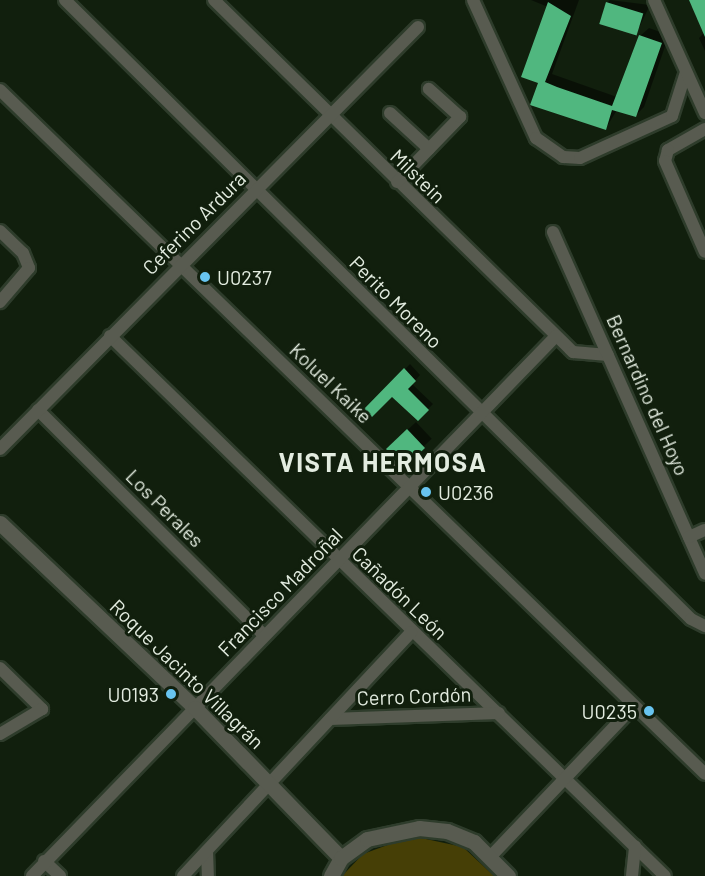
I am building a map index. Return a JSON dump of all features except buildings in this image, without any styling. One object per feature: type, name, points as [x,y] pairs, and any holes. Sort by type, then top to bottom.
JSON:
[{"type":"street","name":"Perito Moreno","points":[[65,0],[691,619],[705,626]]},
{"type":"street","name":"Milstein","points":[[214,0],[327,114],[573,352],[608,355]]},
{"type":"street","points":[[473,0],[536,138],[563,157],[580,158],[688,107],[703,110]]},
{"type":"street","points":[[654,0],[703,110]]},
{"type":"street","name":"Ceferino Ardura","points":[[0,449],[327,114],[418,27]]},
{"type":"street","points":[[672,116],[686,72]]},
{"type":"street","points":[[397,182],[460,117],[429,89]]},
{"type":"street","name":"Koluel Kaike","points":[[0,90],[410,485],[705,774]]},
{"type":"street","points":[[390,113],[429,149]]},
{"type":"street","points":[[705,129],[668,150],[665,161],[705,252]]},
{"type":"street","points":[[0,231],[23,253],[29,268],[0,302]]},
{"type":"street","name":"Bernardino del Hoyo","points":[[553,232],[705,574]]},
{"type":"street","name":"Cañadón León","points":[[110,336],[411,632],[499,713],[665,876]]},
{"type":"street","name":"Francisco Madroñal","points":[[32,876],[264,635],[340,560],[479,411],[556,336]]},
{"type":"street","name":"Los Perales","points":[[38,410],[264,635]]},
{"type":"street","name":"Roque Jacinto Villagrán","points":[[0,523],[195,708],[341,858]]},
{"type":"street","points":[[689,537],[705,530]]},
{"type":"street","points":[[183,876],[411,632]]},
{"type":"street","points":[[0,668],[42,710],[0,734]]},
{"type":"street","points":[[492,855],[634,706]]},
{"type":"street","name":"Cerro Cordón","points":[[330,719],[499,713]]},
{"type":"street","points":[[331,876],[341,858],[374,836],[418,828],[447,831],[492,855],[508,876]]},
{"type":"street","points":[[632,876],[635,846]]},
{"type":"street","points":[[207,851],[208,876]]},
{"type":"street","points":[[44,861],[60,876]]},
{"type":"shaded area","points":[[412,836],[463,847],[494,876],[342,876],[363,854]]},
{"type":"place","name":"U0237","points":[[205,277]]},
{"type":"place","name":"U0236","points":[[426,492]]},
{"type":"place","name":"U0193","points":[[171,694]]},
{"type":"place","name":"U0235","points":[[649,711]]},
{"type":"district","name":"VISTA HERMOSA","points":[[383,462]]}]
